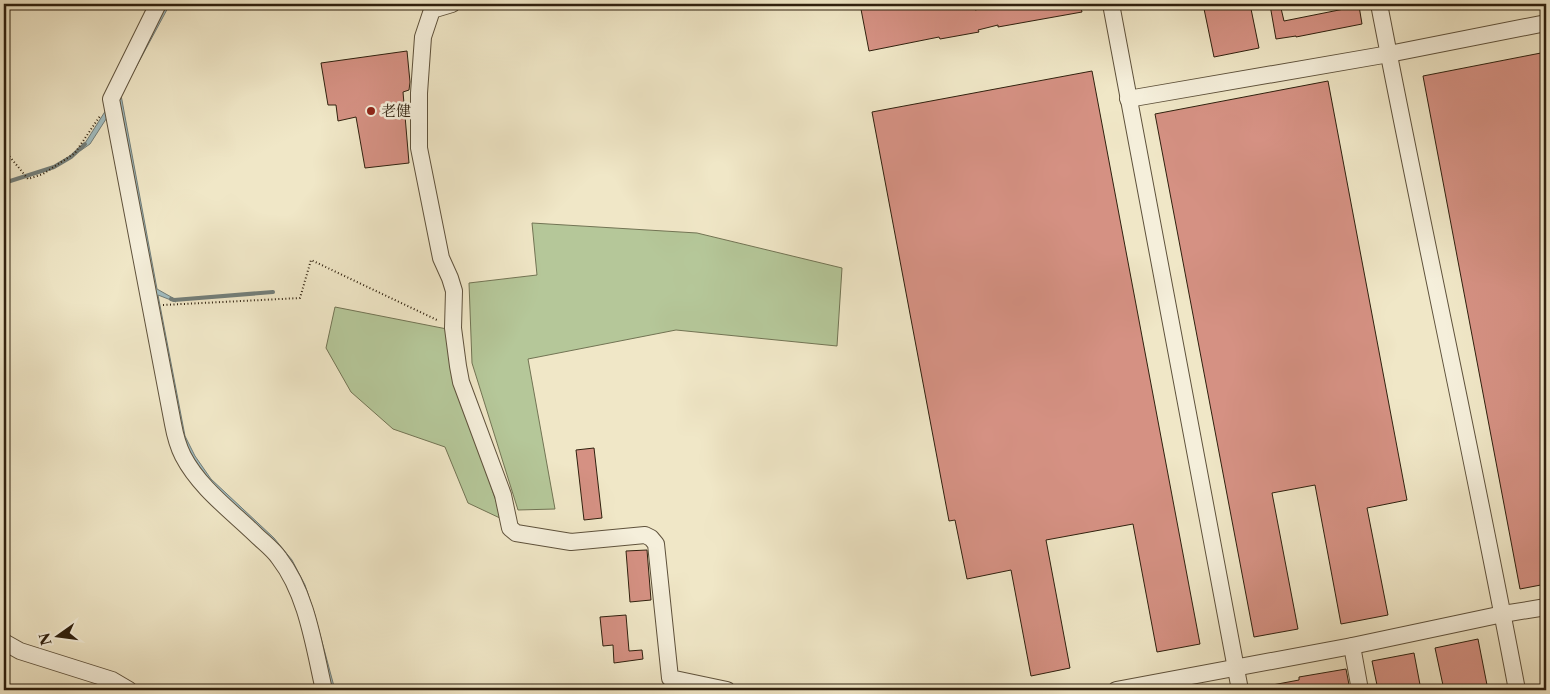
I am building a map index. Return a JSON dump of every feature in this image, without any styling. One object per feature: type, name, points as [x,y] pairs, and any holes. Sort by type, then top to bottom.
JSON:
[{"type":"street","points":[[158,4],[111,99],[173,424],[182,455],[190,468],[207,489],[278,556],[289,572],[297,587],[306,616],[324,690]]},
{"type":"street","points":[[452,4],[432,10],[423,37],[419,93],[419,138],[440,258],[454,291],[453,328],[461,382],[503,495],[510,528],[516,533],[571,542],[645,535],[651,538],[656,544],[670,678],[727,690]]},
{"type":"street","points":[[1111,4],[1240,690]]},
{"type":"street","points":[[1379,4],[1414,187],[1517,690]]},
{"type":"street","points":[[1128,99],[1389,54],[1546,23]]},
{"type":"street","points":[[1116,690],[1352,646],[1502,614],[1546,607]]},
{"type":"street","points":[[4,642],[20,650],[112,680],[129,690]]},
{"type":"street","points":[[1352,646],[1360,690]]},
{"type":"path","points":[[4,152],[28,178],[43,174],[75,152],[111,99]]},
{"type":"path","points":[[151,306],[300,298],[311,260],[453,328]]},
{"type":"green space","points":[[532,223],[697,233],[842,268],[837,346],[676,330],[528,359],[555,509],[518,510],[472,363],[469,283],[537,275]]},
{"type":"green space","points":[[335,307],[447,329],[457,384],[502,519],[468,503],[445,447],[393,429],[351,392],[326,348]]},
{"type":"water","points":[[162,4],[170,4],[121,95],[157,289],[173,298],[176,302],[158,295],[185,436],[195,456],[211,479],[274,538],[292,560],[305,585],[314,612],[335,690],[328,690],[300,588],[206,484],[180,438],[117,102],[90,144],[80,151],[118,91]]},
{"type":"building","points":[[860,4],[903,4],[904,6],[915,4],[973,4],[975,10],[994,6],[994,4],[1080,4],[1082,12],[998,27],[998,25],[978,30],[979,32],[940,39],[939,37],[869,51]]},
{"type":"building","points":[[1203,4],[1250,4],[1259,48],[1214,57]]},
{"type":"building","points":[[1280,4],[1284,21],[1359,6],[1362,24],[1276,39],[1270,5]]},
{"type":"building","name":"老健","points":[[407,51],[410,82],[409,90],[403,92],[409,163],[365,168],[356,117],[338,121],[336,105],[328,105],[321,63]]},
{"type":"building","points":[[1546,52],[1546,584],[1520,589],[1423,76]]},
{"type":"building","points":[[1092,71],[1200,644],[1157,652],[1133,524],[1046,540],[1070,668],[1031,676],[1011,570],[967,579],[955,520],[949,521],[872,112]]},
{"type":"building","points":[[1328,81],[1407,500],[1367,508],[1388,615],[1341,624],[1315,485],[1272,493],[1298,629],[1254,637],[1155,114]]},
{"type":"building","points":[[594,448],[602,518],[584,520],[576,450]]},
{"type":"building","points":[[647,550],[651,600],[630,602],[626,551]]},
{"type":"building","points":[[626,615],[629,651],[642,650],[643,659],[614,663],[613,645],[603,646],[600,617]]},
{"type":"building","points":[[1478,639],[1488,690],[1444,690],[1435,648]]},
{"type":"building","points":[[1414,653],[1421,690],[1378,690],[1372,661]]},
{"type":"building","points":[[1346,669],[1350,690],[1268,690],[1267,686],[1299,680],[1299,677]]},
{"type":"waterway","points":[[4,183],[54,167],[71,157],[85,144]]},
{"type":"waterway","points":[[171,299],[273,292]]},
{"type":"place","name":"老健","points":[[371,111]]}]
